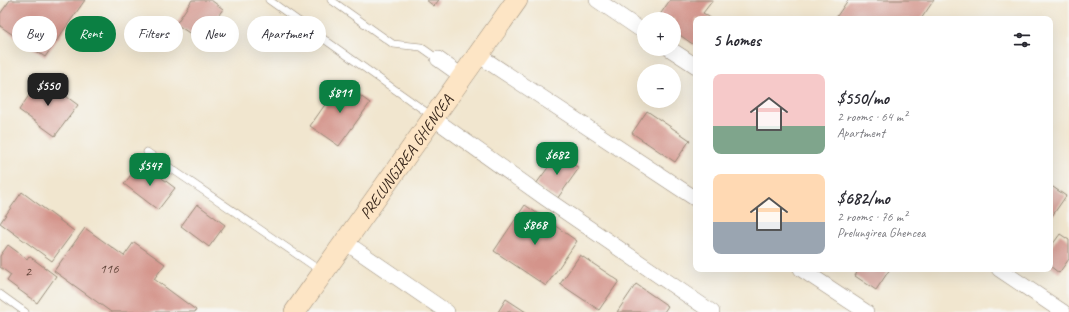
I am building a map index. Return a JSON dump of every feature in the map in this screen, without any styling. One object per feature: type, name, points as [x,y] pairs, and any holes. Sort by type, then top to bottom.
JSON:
[{"type":"main road","name":"PRELUNGIREA GHENCEA","points":[[295,312],[517,0]]},
{"type":"street","points":[[597,0],[637,27]]},
{"type":"street","points":[[478,55],[693,197]]},
{"type":"street","points":[[681,56],[693,64]]},
{"type":"street","points":[[438,59],[462,76]]},
{"type":"street","points":[[433,118],[545,198],[712,312]]},
{"type":"street","points":[[345,242],[447,312]]},
{"type":"street","points":[[806,272],[866,312]]},
{"type":"street","points":[[1003,272],[1063,312]]},
{"type":"lane","points":[[269,0],[433,118]]},
{"type":"lane","points":[[331,0],[393,44],[421,47],[438,59]]},
{"type":"lane","points":[[147,152],[323,273]]},
{"type":"lane","points":[[0,294],[25,312]]},
{"type":"building","points":[[10,0],[85,0],[74,16],[65,16],[65,28],[57,40],[57,16],[12,16],[12,34],[0,26],[0,14]]},
{"type":"building","points":[[192,0],[211,0],[223,9],[218,16],[191,16],[191,34],[183,29],[183,16],[181,16]]},
{"type":"building","points":[[426,0],[439,0],[434,6]]},
{"type":"building","points":[[670,0],[713,0],[703,13],[708,16],[693,16],[693,44],[681,36],[681,12],[662,12]]},
{"type":"building","points":[[848,0],[934,0],[923,16],[837,16]]},
{"type":"building","points":[[38,52],[49,52],[45,57]]},
{"type":"building","points":[[41,78],[78,105],[55,136],[19,110]]},
{"type":"building","points":[[341,82],[370,103],[339,146],[310,126]]},
{"type":"building","points":[[647,111],[690,140],[675,162],[632,133]]},
{"type":"building","points":[[558,154],[579,168],[557,199],[536,184]]},
{"type":"building","points":[[146,166],[175,188],[158,210],[124,184],[134,171],[139,175]]},
{"type":"building","points":[[1053,187],[1066,196],[1053,215]]},
{"type":"building","points":[[22,192],[74,231],[52,261],[0,223]]},
{"type":"building","points":[[197,204],[225,225],[209,247],[181,226]]},
{"type":"building","points":[[525,205],[577,241],[546,286],[494,251]]},
{"type":"building","points":[[85,228],[124,256],[134,242],[165,264],[154,279],[196,310],[195,312],[111,312],[54,271]]},
{"type":"building","points":[[1060,234],[1069,240],[1069,259],[1059,273],[1053,268],[1053,244]]},
{"type":"building","points":[[8,245],[27,259],[29,256],[56,276],[37,303],[7,281],[11,275],[0,267],[0,256]]},
{"type":"building","points":[[580,255],[619,281],[599,310],[560,284]]},
{"type":"building","points":[[857,272],[888,272],[876,290],[855,276]]},
{"type":"building","points":[[636,284],[668,306],[664,312],[617,312]]},
{"type":"building","points":[[506,299],[526,312],[498,312]]}]
